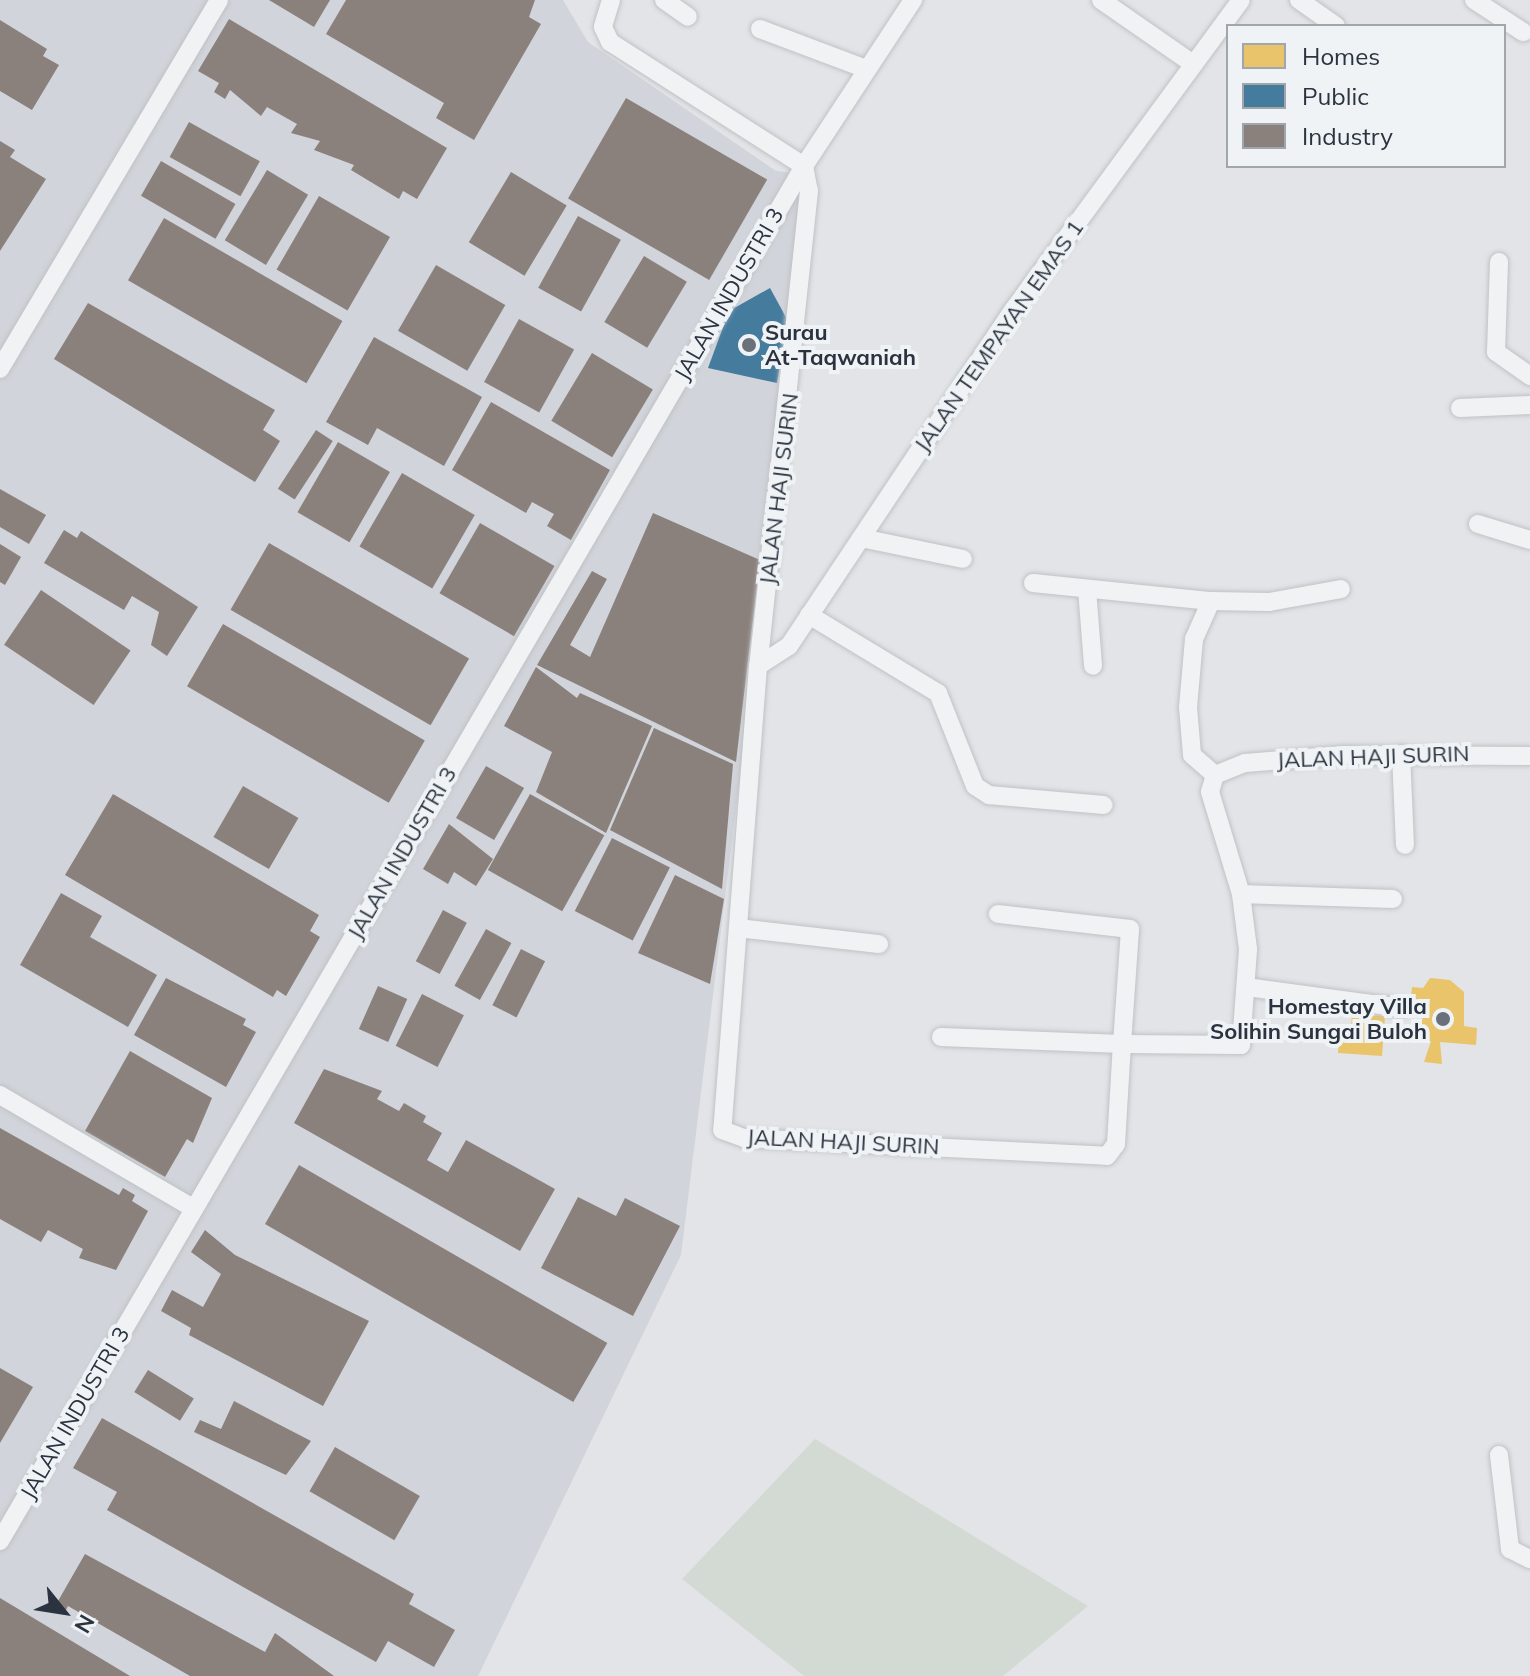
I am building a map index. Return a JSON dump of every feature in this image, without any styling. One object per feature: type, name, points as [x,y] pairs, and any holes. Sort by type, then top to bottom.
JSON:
[{"type":"street","points":[[0,369],[219,0]]},
{"type":"street","points":[[611,0],[603,27],[610,42],[804,166]]},
{"type":"street","points":[[664,0],[688,17]]},
{"type":"street","name":"JALAN INDUSTRI 3","points":[[0,1541],[804,166],[864,68],[913,0]]},
{"type":"street","points":[[1101,0],[1193,64]]},
{"type":"street","name":"JALAN TEMPAYAN EMAS 1","points":[[758,666],[780,658],[1014,309],[1241,0]]},
{"type":"street","points":[[1299,0],[1333,24]]},
{"type":"street","points":[[1474,0],[1523,32]]},
{"type":"street","points":[[760,29],[864,68]]},
{"type":"street","name":"JALAN HAJI SURIN","points":[[804,166],[809,191],[794,366],[758,666],[738,928],[718,1119],[732,1136],[1107,1156],[1116,1144],[1122,1044]]},
{"type":"street","points":[[1499,262],[1496,352],[1530,376]]},
{"type":"street","points":[[1460,408],[1530,405]]},
{"type":"street","points":[[1478,524],[1530,540]]},
{"type":"street","points":[[861,538],[963,559]]},
{"type":"street","points":[[1033,583],[1211,601],[1269,602],[1341,589]]},
{"type":"street","points":[[1087,589],[1093,666]]},
{"type":"street","points":[[941,1037],[1241,1045],[1247,987],[1241,894],[1214,811],[1215,775],[1192,755],[1188,707],[1194,639],[1211,601]]},
{"type":"street","points":[[809,615],[938,693],[975,786],[989,795],[1104,805]]},
{"type":"street","points":[[1401,754],[1405,845]]},
{"type":"street","name":"JALAN HAJI SURIN","points":[[1215,775],[1245,763],[1401,754],[1530,756]]},
{"type":"street","points":[[1241,894],[1393,899]]},
{"type":"street","points":[[998,914],[1130,929],[1122,1044]]},
{"type":"street","points":[[738,928],[879,944]]},
{"type":"street","points":[[1247,987],[1402,1008]]},
{"type":"street","points":[[0,1095],[194,1209]]},
{"type":"street","points":[[1499,1455],[1510,1549],[1530,1559]]},
{"type":"shaded area","points":[[0,0],[563,0],[588,42],[776,171],[814,175],[681,1255],[478,1676],[0,1676]]},
{"type":"shaded area","points":[[815,1439],[1088,1606],[1003,1676],[804,1676],[682,1579]]},
{"type":"building: Homes","name":"Homestay Villa Solihin Sungai Buloh","points":[[1430,978],[1450,980],[1464,992],[1464,1026],[1477,1028],[1476,1045],[1440,1042],[1442,1064],[1424,1062],[1431,1041],[1420,1041],[1423,1011],[1410,1010],[1412,987],[1423,988]]},
{"type":"building: Homes","points":[[1352,1014],[1385,1016],[1382,1056],[1338,1053],[1339,1039],[1350,1040]]},
{"type":"building: Public","name":"Surau At-Taqwaniah","points":[[770,288],[788,321],[777,383],[708,368],[729,311]]},
{"type":"building: Industry","points":[[269,0],[330,0],[314,27]]},
{"type":"building: Industry","points":[[346,0],[535,0],[529,17],[541,24],[474,140],[436,118],[444,103],[326,34]]},
{"type":"building: Industry","points":[[229,19],[447,148],[417,199],[403,191],[399,199],[351,170],[354,165],[314,150],[320,141],[291,133],[297,124],[267,107],[261,116],[230,90],[225,99],[214,92],[219,83],[198,71]]},
{"type":"building: Industry","points":[[0,20],[47,49],[43,56],[59,65],[32,110],[0,91]]},
{"type":"building: Industry","points":[[626,98],[767,180],[709,280],[568,198]]},
{"type":"building: Industry","points":[[189,122],[260,161],[240,196],[170,157]]},
{"type":"building: Industry","points":[[0,141],[15,150],[10,157],[46,179],[0,251]]},
{"type":"building: Industry","points":[[161,161],[235,204],[215,239],[141,196]]},
{"type":"building: Industry","points":[[267,170],[308,195],[266,265],[225,240]]},
{"type":"building: Industry","points":[[511,172],[567,205],[524,276],[469,242]]},
{"type":"building: Industry","points":[[319,196],[390,237],[348,311],[276,270]]},
{"type":"building: Industry","points":[[578,216],[621,240],[581,311],[538,288]]},
{"type":"building: Industry","points":[[164,218],[342,321],[306,383],[128,280]]},
{"type":"building: Industry","points":[[644,256],[687,282],[647,348],[604,322]]},
{"type":"building: Industry","points":[[436,265],[505,305],[467,371],[398,331]]},
{"type":"building: Industry","points":[[88,303],[275,410],[263,430],[280,441],[255,482],[54,359]]},
{"type":"building: Industry","points":[[519,319],[574,350],[539,413],[484,382]]},
{"type":"building: Industry","points":[[374,337],[482,397],[444,466],[377,428],[368,445],[326,422]]},
{"type":"building: Industry","points":[[592,353],[653,390],[612,457],[551,421]]},
{"type":"building: Industry","points":[[491,402],[610,470],[571,540],[547,526],[554,514],[532,502],[526,513],[452,470]]},
{"type":"building: Industry","points":[[316,430],[333,441],[295,500],[278,489]]},
{"type":"building: Industry","points":[[338,442],[390,472],[349,542],[298,512]]},
{"type":"building: Industry","points":[[402,473],[475,515],[432,589],[360,547]]},
{"type":"building: Industry","points":[[0,489],[46,515],[29,544],[0,527]]},
{"type":"building: Industry","points":[[653,513],[760,560],[736,762],[537,665],[592,571],[607,579],[570,645],[590,657]]},
{"type":"building: Industry","points":[[480,523],[554,566],[514,636],[440,593]]},
{"type":"building: Industry","points":[[64,530],[77,538],[81,531],[198,607],[167,656],[151,645],[159,612],[132,596],[124,610],[44,563]]},
{"type":"building: Industry","points":[[269,543],[469,658],[431,725],[230,610]]},
{"type":"building: Industry","points":[[0,544],[21,557],[5,585],[0,582]]},
{"type":"building: Industry","points":[[41,590],[131,650],[94,705],[4,645]]},
{"type":"building: Industry","points":[[223,624],[425,740],[389,803],[187,686]]},
{"type":"building: Industry","points":[[536,667],[577,698],[580,693],[652,726],[606,833],[536,792],[552,752],[504,726]]},
{"type":"building: Industry","points":[[654,728],[733,764],[722,889],[610,830]]},
{"type":"building: Industry","points":[[486,766],[524,788],[494,840],[456,818]]},
{"type":"building: Industry","points":[[243,786],[298,818],[269,869],[214,837]]},
{"type":"building: Industry","points":[[113,794],[319,915],[310,931],[320,937],[286,996],[277,990],[273,997],[65,875]]},
{"type":"building: Industry","points":[[530,794],[604,835],[562,911],[488,870]]},
{"type":"building: Industry","points":[[449,824],[493,859],[476,886],[454,872],[448,884],[423,869]]},
{"type":"building: Industry","points":[[612,838],[670,868],[633,941],[575,911]]},
{"type":"building: Industry","points":[[675,875],[724,899],[710,984],[638,953]]},
{"type":"building: Industry","points":[[61,893],[102,916],[90,937],[157,975],[128,1027],[20,965]]},
{"type":"building: Industry","points":[[443,910],[467,923],[440,974],[416,961]]},
{"type":"building: Industry","points":[[486,929],[511,943],[480,1000],[454,986]]},
{"type":"building: Industry","points":[[521,949],[545,961],[516,1017],[492,1005]]},
{"type":"building: Industry","points":[[166,978],[246,1019],[243,1025],[256,1032],[226,1087],[134,1035]]},
{"type":"building: Industry","points":[[378,986],[407,999],[388,1042],[359,1029]]},
{"type":"building: Industry","points":[[422,994],[464,1015],[438,1067],[396,1046]]},
{"type":"building: Industry","points":[[130,1051],[212,1098],[193,1143],[187,1139],[165,1177],[85,1131]]},
{"type":"building: Industry","points":[[324,1069],[382,1091],[377,1099],[399,1111],[404,1103],[426,1116],[423,1122],[442,1133],[427,1160],[448,1172],[466,1140],[555,1189],[520,1251],[294,1123]]},
{"type":"building: Industry","points":[[0,1128],[119,1195],[123,1188],[135,1195],[132,1201],[148,1211],[116,1270],[79,1258],[83,1249],[48,1230],[41,1242],[0,1219]]},
{"type":"building: Industry","points":[[299,1165],[607,1343],[573,1402],[265,1224]]},
{"type":"building: Industry","points":[[578,1197],[616,1216],[625,1198],[680,1226],[633,1316],[541,1268]]},
{"type":"building: Industry","points":[[205,1230],[235,1255],[369,1321],[323,1406],[189,1335],[191,1328],[161,1311],[172,1290],[203,1307],[221,1274],[191,1252]]},
{"type":"building: Industry","points":[[0,1368],[33,1387],[0,1443]]},
{"type":"building: Industry","points":[[148,1370],[194,1399],[180,1421],[134,1392]]},
{"type":"building: Industry","points":[[234,1401],[311,1441],[286,1475],[194,1432],[200,1420],[221,1429]]},
{"type":"building: Industry","points":[[102,1418],[414,1594],[409,1604],[455,1630],[434,1667],[388,1641],[376,1662],[107,1510],[117,1492],[73,1468]]},
{"type":"building: Industry","points":[[335,1447],[420,1496],[394,1540],[310,1491]]},
{"type":"building: Industry","points":[[85,1554],[265,1652],[275,1633],[334,1676],[190,1676],[68,1606],[64,1614],[54,1608]]},
{"type":"building: Industry","points":[[0,1598],[130,1676],[0,1676]]},
{"type":"place","name":"Surau At-Taqwaniah","points":[[749,345]]},
{"type":"place","name":"Homestay Villa Solihin Sungai Buloh","points":[[1443,1019]]}]
